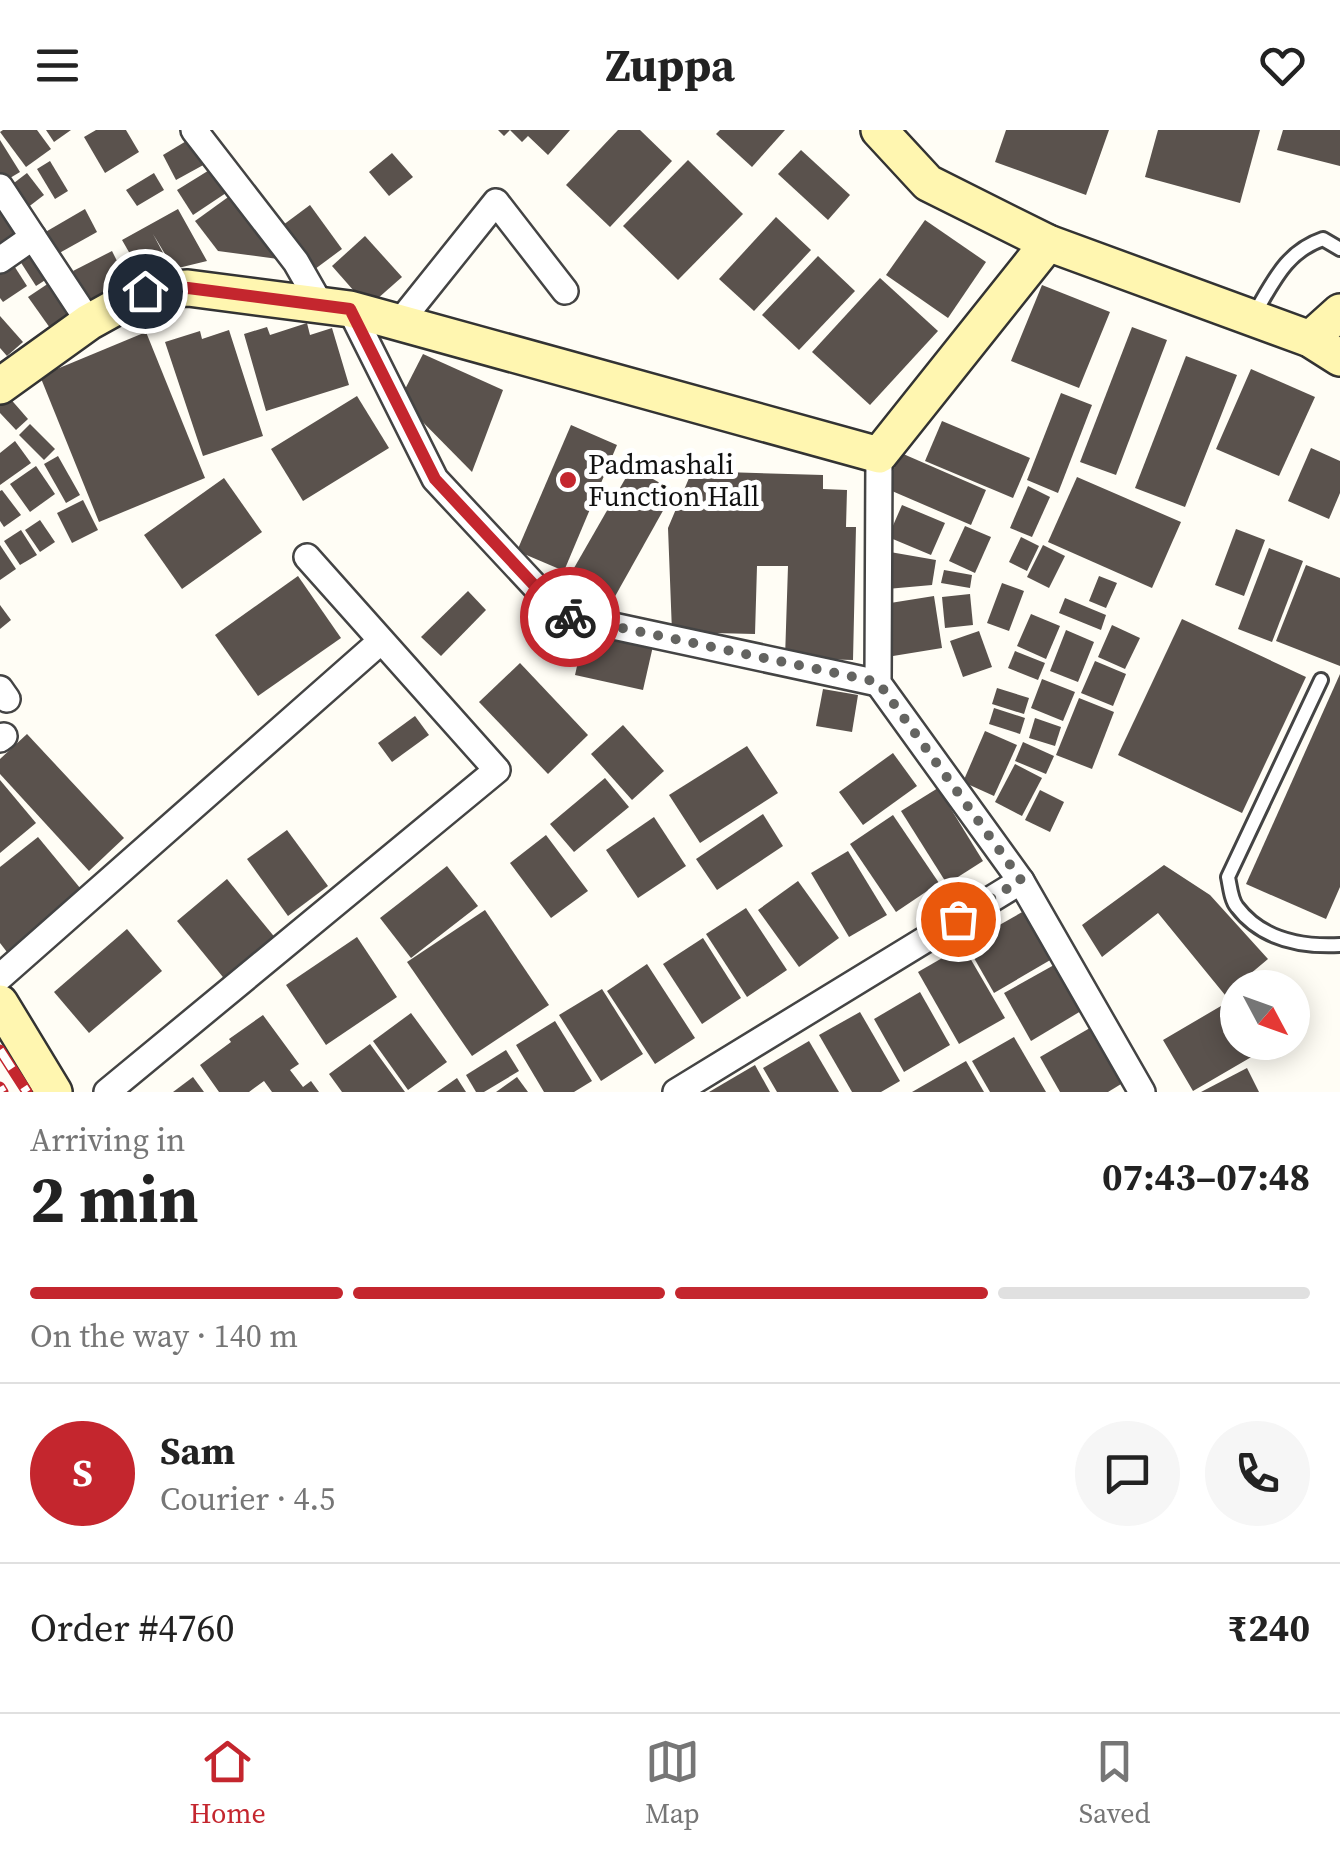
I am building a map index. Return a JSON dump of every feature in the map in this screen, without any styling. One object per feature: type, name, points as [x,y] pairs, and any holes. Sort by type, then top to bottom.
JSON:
[{"type":"street","points":[[194,130],[335,306],[435,479],[562,615],[878,682]]},
{"type":"street","points":[[879,130],[928,183],[1048,242],[1310,339],[1340,358]]},
{"type":"street","points":[[1,191],[89,322]]},
{"type":"street","points":[[398,323],[496,202],[565,291]]},
{"type":"street","points":[[0,260],[33,237]]},
{"type":"street","points":[[1048,242],[879,455],[878,682],[1021,880],[1142,1092]]},
{"type":"street","points":[[0,386],[89,322],[145,291],[188,288],[335,306],[879,455]]},
{"type":"street","points":[[1310,339],[1340,312]]},
{"type":"street","points":[[107,1092],[496,770],[307,557]]},
{"type":"street","points":[[0,977],[381,640]]},
{"type":"street","points":[[676,1092],[1021,880]]},
{"type":"street","points":[[0,1003],[54,1092]]},
{"type":"lane","points":[[1252,318],[1294,254],[1323,238],[1340,249]]},
{"type":"lane","points":[[1321,680],[1228,876],[1234,905],[1260,928],[1287,941],[1340,945]]},
{"type":"building","points":[[37,130],[51,149],[26,167],[0,132]]},
{"type":"building","points":[[46,130],[71,130],[54,142]]},
{"type":"building","points":[[96,130],[126,130],[139,152],[105,173],[84,137]]},
{"type":"building","points":[[510,130],[570,130],[548,155],[528,136],[522,142]]},
{"type":"building","points":[[618,130],[640,130],[672,161],[610,227],[566,185]]},
{"type":"building","points":[[720,130],[785,130],[752,167],[716,134]]},
{"type":"building","points":[[1006,130],[1109,130],[1086,195],[995,162]]},
{"type":"building","points":[[1158,130],[1260,130],[1240,203],[1145,177]]},
{"type":"building","points":[[1283,130],[1340,130],[1340,166],[1277,150]]},
{"type":"building","points":[[193,137],[207,163],[176,180],[163,155]]},
{"type":"building","points":[[0,140],[20,172],[0,184]]},
{"type":"building","points":[[801,150],[850,195],[828,220],[778,174]]},
{"type":"building","points":[[392,153],[413,177],[389,196],[369,172]]},
{"type":"building","points":[[688,160],[743,214],[678,280],[623,226]]},
{"type":"building","points":[[50,161],[68,191],[55,199],[37,169]]},
{"type":"building","points":[[211,169],[226,193],[193,215],[177,190]]},
{"type":"building","points":[[27,173],[44,195],[27,208],[10,186]]},
{"type":"building","points":[[154,173],[164,190],[137,206],[126,190]]},
{"type":"building","points":[[231,195],[278,259],[218,251],[195,221]]},
{"type":"building","points":[[0,204],[23,239],[0,254]]},
{"type":"building","points":[[310,205],[342,249],[307,275],[275,231]]},
{"type":"building","points":[[85,209],[97,232],[54,256],[42,234]]},
{"type":"building","points":[[178,209],[207,261],[174,269],[153,234],[170,266],[145,280],[122,240]]},
{"type":"building","points":[[776,217],[811,250],[754,311],[719,279]]},
{"type":"building","points":[[925,220],[986,262],[948,318],[886,275]]},
{"type":"building","points":[[365,236],[402,277],[368,307],[332,266]]},
{"type":"building","points":[[32,249],[50,277],[36,286],[18,258]]},
{"type":"building","points":[[112,251],[128,283],[88,302],[73,271]]},
{"type":"building","points":[[818,256],[855,291],[799,350],[762,315]]},
{"type":"building","points":[[11,261],[27,286],[3,302],[0,268]]},
{"type":"building","points":[[880,278],[938,331],[870,405],[812,352]]},
{"type":"building","points":[[49,283],[75,321],[55,335],[28,297]]},
{"type":"building","points":[[1042,285],[1110,312],[1079,388],[1011,361]]},
{"type":"building","points":[[0,316],[23,342],[7,356],[0,348]]},
{"type":"building","points":[[307,323],[310,335],[332,328],[349,385],[266,411],[244,334],[267,327],[270,335]]},
{"type":"building","points":[[1132,327],[1167,340],[1116,475],[1080,462]]},
{"type":"building","points":[[229,330],[263,436],[203,456],[165,342],[200,331],[202,339]]},
{"type":"building","points":[[146,332],[205,478],[99,522],[40,376]]},
{"type":"building","points":[[423,354],[503,390],[472,472],[400,399]]},
{"type":"building","points":[[1186,356],[1237,375],[1185,507],[1135,488]]},
{"type":"building","points":[[1251,369],[1315,397],[1279,476],[1216,449]]},
{"type":"building","points":[[1061,393],[1092,405],[1058,493],[1027,480]]},
{"type":"building","points":[[8,396],[28,419],[16,430],[0,413],[0,403]]},
{"type":"building","points":[[357,396],[389,448],[303,501],[271,449]]},
{"type":"building","points":[[942,421],[1030,458],[1013,498],[925,461]]},
{"type":"building","points":[[30,424],[55,449],[44,460],[19,435]]},
{"type":"building","points":[[571,425],[617,445],[564,571],[517,551]]},
{"type":"building","points":[[15,441],[31,463],[0,485],[0,453]]},
{"type":"building","points":[[1311,448],[1340,461],[1340,493],[1329,519],[1288,501]]},
{"type":"building","points":[[901,453],[986,490],[971,525],[885,488]]},
{"type":"building","points":[[58,456],[80,495],[66,503],[44,464]]},
{"type":"building","points":[[36,466],[55,494],[30,512],[10,484]]},
{"type":"building","points":[[632,467],[674,491],[613,600],[570,575]]},
{"type":"building","points":[[692,471],[823,475],[823,489],[847,490],[846,527],[856,527],[853,660],[785,658],[788,566],[757,566],[755,634],[672,632],[668,528]]},
{"type":"building","points":[[1077,477],[1181,522],[1152,588],[1048,542]]},
{"type":"building","points":[[224,478],[262,532],[182,589],[144,535]]},
{"type":"building","points":[[1028,486],[1050,497],[1032,537],[1010,528]]},
{"type":"building","points":[[2,490],[21,515],[4,527],[0,521]]},
{"type":"building","points":[[83,500],[98,530],[72,543],[57,513]]},
{"type":"building","points":[[902,505],[945,523],[931,555],[888,537]]},
{"type":"building","points":[[40,520],[55,542],[40,552],[25,530]]},
{"type":"building","points":[[965,526],[991,537],[975,573],[949,561]]},
{"type":"building","points":[[1236,529],[1265,540],[1244,596],[1215,585]]},
{"type":"building","points":[[21,530],[37,555],[20,565],[4,541]]},
{"type":"building","points":[[1021,537],[1039,546],[1027,571],[1009,562]]},
{"type":"building","points":[[0,545],[16,569],[0,580]]},
{"type":"building","points":[[1043,545],[1065,556],[1049,588],[1027,577]]},
{"type":"building","points":[[1269,548],[1303,561],[1272,642],[1238,629]]},
{"type":"building","points":[[890,552],[936,560],[932,585],[887,589]]},
{"type":"building","points":[[1306,565],[1340,578],[1340,666],[1276,641]]},
{"type":"building","points":[[944,570],[972,575],[970,588],[941,583]]},
{"type":"building","points":[[298,576],[341,638],[258,696],[215,635]]},
{"type":"building","points":[[1099,576],[1117,583],[1106,608],[1089,601]]},
{"type":"building","points":[[1002,583],[1024,591],[1009,631],[987,623]]},
{"type":"building","points":[[468,591],[486,610],[441,656],[421,637]]},
{"type":"building","points":[[970,594],[973,625],[945,628],[942,597]]},
{"type":"building","points":[[934,596],[942,648],[893,656],[884,604]]},
{"type":"building","points":[[1065,598],[1106,615],[1101,630],[1059,613]]},
{"type":"building","points":[[0,605],[11,620],[0,629]]},
{"type":"building","points":[[1031,614],[1060,626],[1046,659],[1017,646]]},
{"type":"building","points":[[1182,619],[1306,677],[1242,813],[1118,755]]},
{"type":"building","points":[[1112,625],[1140,638],[1125,669],[1098,657]]},
{"type":"building","points":[[1066,630],[1094,642],[1078,682],[1050,671]]},
{"type":"building","points":[[585,631],[653,646],[643,690],[575,675]]},
{"type":"building","points":[[979,631],[992,667],[963,677],[950,641]]},
{"type":"building","points":[[1015,651],[1045,663],[1038,680],[1008,668]]},
{"type":"building","points":[[1095,661],[1126,674],[1113,706],[1081,693]]},
{"type":"building","points":[[520,663],[588,735],[548,774],[479,702]]},
{"type":"building","points":[[1340,674],[1340,887],[1326,919],[1246,884]]},
{"type":"building","points":[[1042,679],[1075,692],[1063,721],[1031,708]]},
{"type":"building","points":[[997,688],[1029,698],[1024,714],[992,704]]},
{"type":"building","points":[[823,689],[858,695],[852,732],[816,726]]},
{"type":"building","points":[[1079,698],[1114,712],[1092,769],[1056,755]]},
{"type":"building","points":[[994,708],[1025,718],[1020,734],[989,724]]},
{"type":"building","points":[[415,716],[429,735],[392,762],[378,743]]},
{"type":"building","points":[[1035,718],[1061,727],[1055,746],[1029,738]]},
{"type":"building","points":[[623,725],[664,771],[632,800],[591,754]]},
{"type":"building","points":[[985,731],[1017,745],[994,796],[963,782]]},
{"type":"building","points":[[27,734],[124,838],[89,871],[0,774],[0,759]]},
{"type":"building","points":[[1023,742],[1054,756],[1046,774],[1015,761]]},
{"type":"building","points":[[747,746],[778,793],[700,843],[669,795]]},
{"type":"building","points":[[893,753],[917,786],[863,825],[839,792]]},
{"type":"building","points":[[1015,764],[1042,778],[1022,816],[995,802]]},
{"type":"building","points":[[605,778],[629,807],[574,852],[550,824]]},
{"type":"building","points":[[0,780],[36,823],[0,853]]},
{"type":"building","points":[[938,788],[983,861],[947,884],[901,811]]},
{"type":"building","points":[[1040,790],[1064,802],[1050,832],[1025,820]]},
{"type":"building","points":[[763,814],[783,846],[717,890],[696,859]]},
{"type":"building","points":[[893,815],[939,883],[896,912],[850,844]]},
{"type":"building","points":[[654,817],[686,866],[638,898],[606,850]]},
{"type":"building","points":[[287,830],[328,886],[288,916],[247,859]]},
{"type":"building","points":[[546,835],[588,891],[551,918],[510,863]]},
{"type":"building","points":[[38,837],[85,894],[10,956],[0,943],[0,867]]},
{"type":"building","points":[[848,851],[887,915],[849,937],[811,873]]},
{"type":"building","points":[[1164,865],[1210,895],[1268,959],[1255,970],[1220,970],[1220,989],[1158,913],[1102,957],[1082,925]]},
{"type":"building","points":[[447,866],[478,906],[411,958],[380,918]]},
{"type":"building","points":[[227,879],[277,940],[227,982],[177,921]]},
{"type":"building","points":[[798,881],[839,938],[799,967],[758,910]]},
{"type":"building","points":[[746,908],[787,970],[747,997],[706,934]]},
{"type":"building","points":[[485,910],[549,1005],[472,1056],[407,962]]},
{"type":"building","points":[[1024,911],[1052,959],[994,993],[966,944]]},
{"type":"building","points":[[127,929],[162,971],[89,1033],[54,992]]},
{"type":"building","points":[[357,937],[397,997],[326,1045],[286,985]]},
{"type":"building","points":[[703,938],[741,998],[702,1024],[663,964]]},
{"type":"building","points":[[963,946],[1005,1018],[959,1044],[918,972]]},
{"type":"building","points":[[647,964],[695,1038],[655,1064],[607,991]]},
{"type":"building","points":[[1054,965],[1081,1011],[1031,1041],[1004,993]]},
{"type":"building","points":[[602,989],[643,1054],[601,1081],[559,1015]]},
{"type":"building","points":[[920,992],[950,1045],[904,1072],[874,1019]]},
{"type":"building","points":[[1220,1007],[1220,1060],[1246,1060],[1193,1091],[1163,1040]]},
{"type":"building","points":[[860,1012],[900,1081],[881,1092],[852,1092],[819,1035]]},
{"type":"building","points":[[411,1013],[447,1062],[408,1090],[373,1041]]},
{"type":"building","points":[[263,1015],[299,1064],[290,1070],[303,1087],[311,1081],[319,1092],[272,1092],[264,1081],[249,1092],[219,1092],[200,1065]]},
{"type":"building","points":[[555,1021],[592,1081],[574,1092],[544,1092],[516,1045]]},
{"type":"building","points":[[1095,1025],[1126,1081],[1108,1092],[1060,1092],[1040,1057]]},
{"type":"building","points":[[1014,1037],[1046,1092],[990,1092],[972,1061]]},
{"type":"building","points":[[809,1041],[839,1092],[777,1092],[763,1068]]},
{"type":"building","points":[[370,1044],[405,1092],[342,1092],[329,1074]]},
{"type":"building","points":[[506,1050],[519,1071],[484,1092],[476,1092],[466,1075]]},
{"type":"building","points":[[966,1061],[984,1092],[912,1092]]},
{"type":"building","points":[[755,1065],[770,1092],[709,1092]]},
{"type":"building","points":[[1247,1068],[1259,1092],[1201,1092]]},
{"type":"building","points":[[193,1077],[204,1092],[173,1092]]},
{"type":"building","points":[[517,1077],[528,1092],[496,1092]]},
{"type":"building","points":[[457,1078],[466,1092],[437,1092]]},
{"type":"railway","points":[[0,1050],[27,1092]]},
{"type":"railway","points":[[0,1087],[3,1092]]},
{"type":"way so far","points":[[570,617],[878,682],[1021,880],[958,919]]},
{"type":"place","name":"Padmashali Function Hall","points":[[568,480]]},
{"type":"route","points":[[145,291],[188,288],[350,309],[435,479],[562,615],[570,617]]}]
